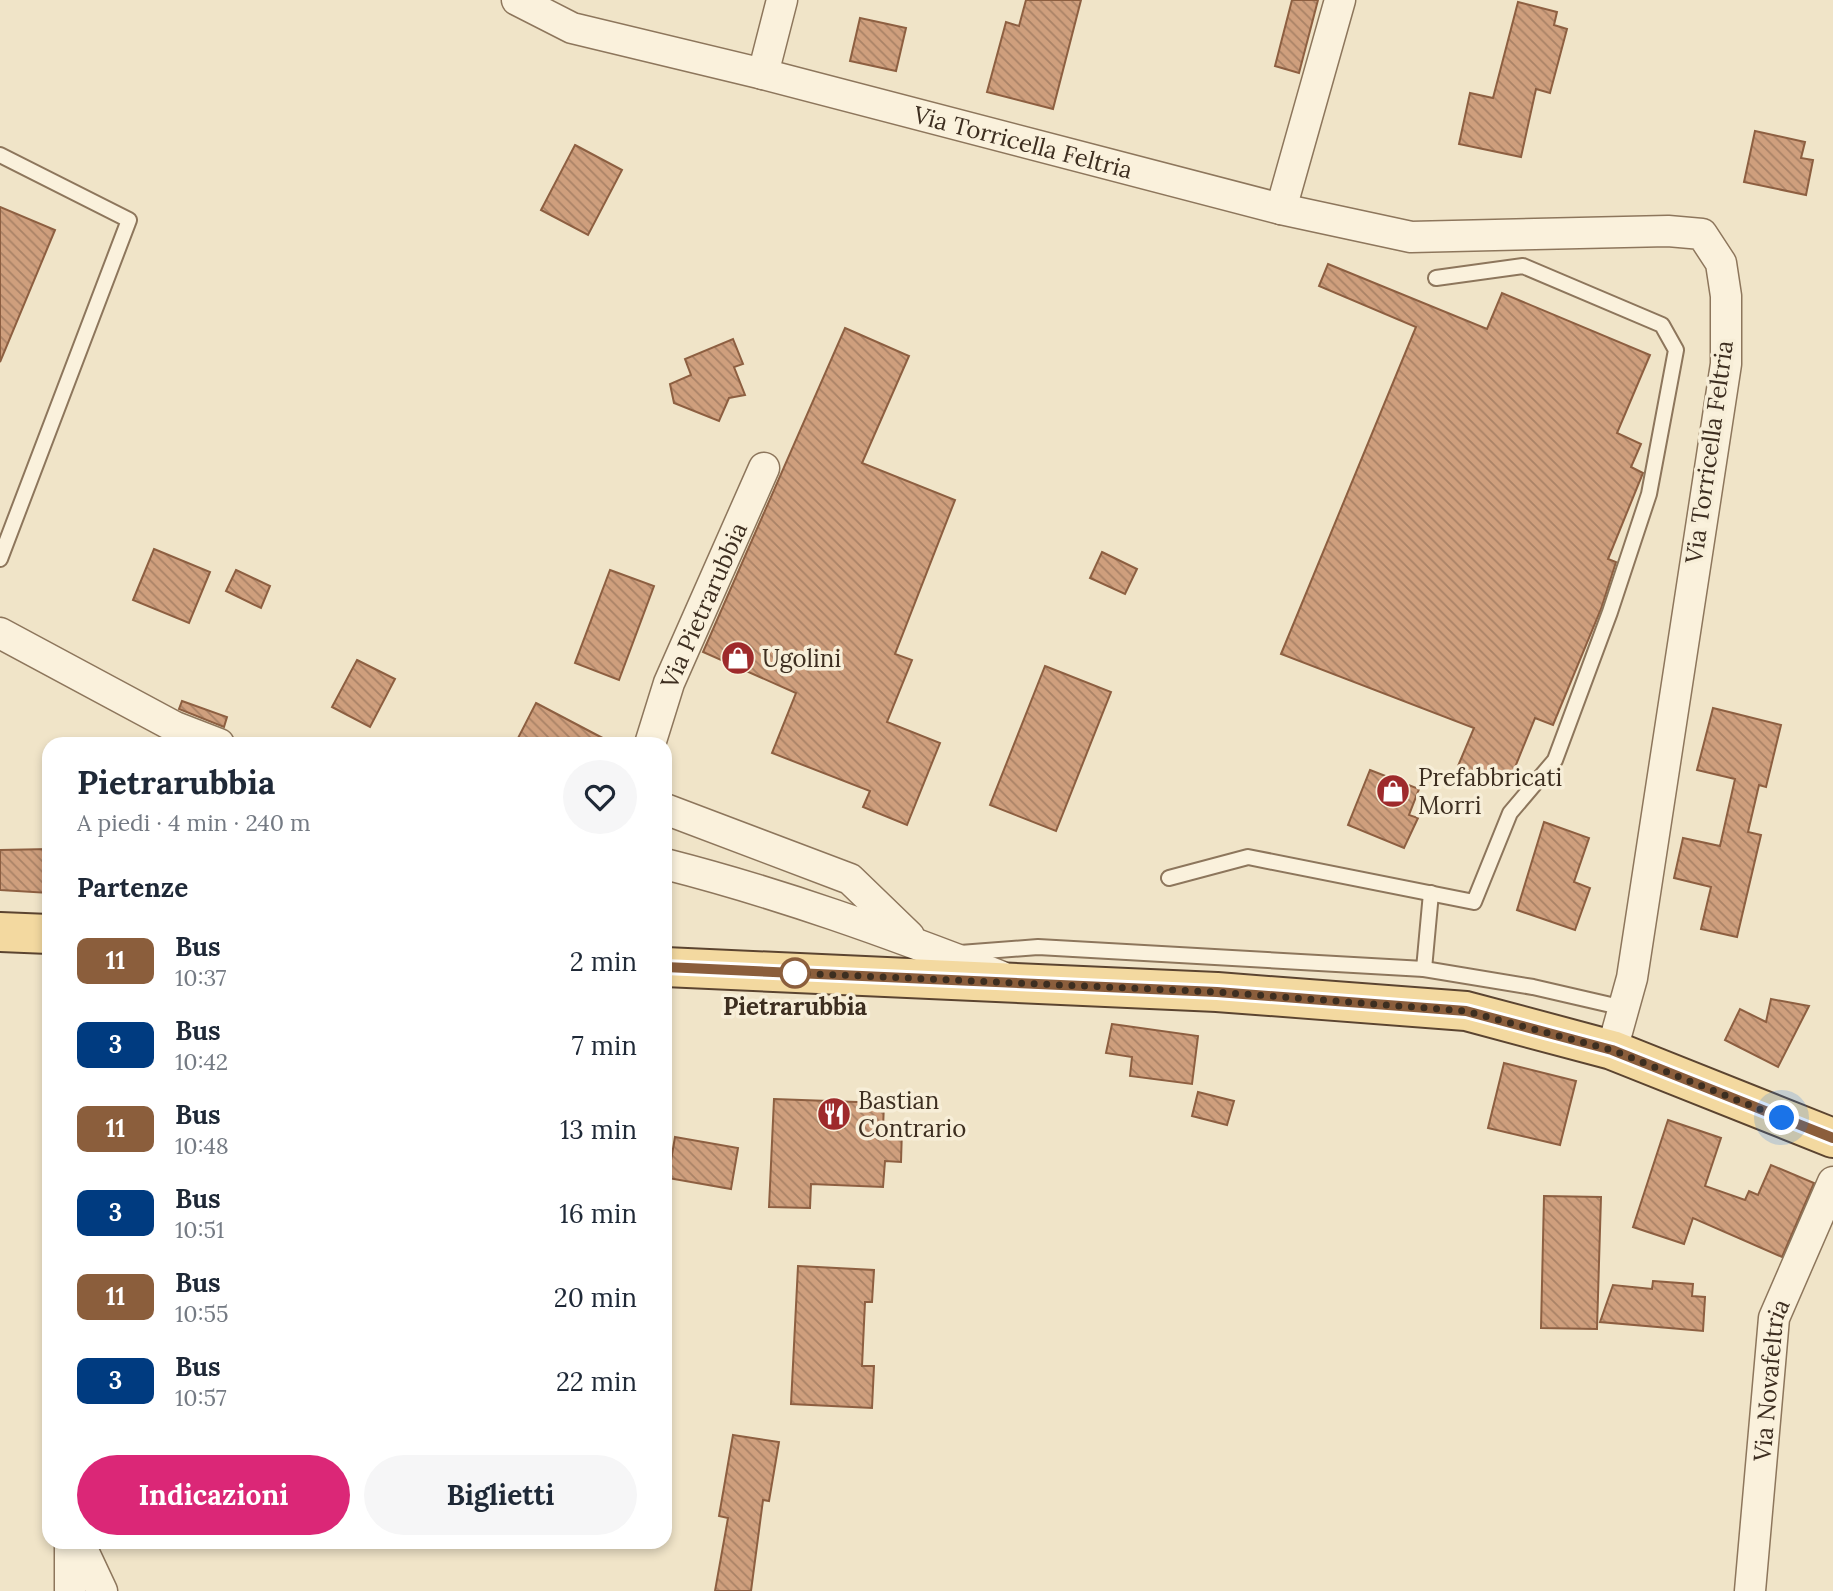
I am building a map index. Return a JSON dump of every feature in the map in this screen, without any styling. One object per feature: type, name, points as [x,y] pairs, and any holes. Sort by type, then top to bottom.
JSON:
[{"type":"main road","points":[[672,967],[1217,992],[1466,1011],[1612,1050],[1833,1138]]},
{"type":"street","name":"Via Torricella Feltria","points":[[517,0],[572,28],[763,74],[1281,209],[1410,237],[1668,231],[1702,234],[1721,262],[1726,296],[1726,363],[1632,978],[1612,1050]]},
{"type":"street","points":[[763,74],[782,0]]},
{"type":"street","points":[[1281,209],[1340,0]]},
{"type":"street","name":"Via Pietrarubbia","points":[[652,737],[669,683],[764,468]]},
{"type":"street","points":[[0,633],[176,727],[201,737]]},
{"type":"street","points":[[681,810],[850,879],[915,942]]},
{"type":"street","points":[[672,866],[724,879],[915,942],[1017,983]]},
{"type":"street","name":"Via Novafeltria","points":[[1750,1591],[1774,1318],[1833,1182]]},
{"type":"street","points":[[70,1549],[70,1591]]},
{"type":"street","points":[[82,1549],[102,1591]]},
{"type":"lane","points":[[0,155],[129,220],[1,553]]},
{"type":"lane","points":[[1169,878],[1248,857],[1474,902],[1510,813],[1555,760],[1649,494],[1676,350],[1662,325],[1523,266],[1436,278]]},
{"type":"lane","points":[[1424,969],[1431,893]]},
{"type":"lane","points":[[945,954],[1038,947],[1424,969],[1533,988],[1624,1008]]},
{"type":"building","points":[[1026,0],[1081,0],[1053,109],[987,92],[1006,22],[1019,26]]},
{"type":"building","points":[[1292,0],[1318,0],[1299,73],[1275,66]]},
{"type":"building","points":[[1518,2],[1557,12],[1554,25],[1567,29],[1550,93],[1536,89],[1521,157],[1459,144],[1470,93],[1493,98]]},
{"type":"building","points":[[860,18],[906,28],[896,71],[850,61]]},
{"type":"building","points":[[1755,131],[1805,142],[1801,158],[1813,160],[1806,195],[1744,182]]},
{"type":"building","points":[[575,145],[622,170],[588,235],[541,210]]},
{"type":"building","points":[[0,207],[55,230],[0,362]]},
{"type":"building","points":[[1328,264],[1487,329],[1502,293],[1650,355],[1617,433],[1641,444],[1631,467],[1643,473],[1608,559],[1616,562],[1601,609],[1553,725],[1535,718],[1507,787],[1458,766],[1474,728],[1281,654],[1416,327],[1319,286]]},
{"type":"building","points":[[845,328],[909,356],[862,463],[955,500],[895,654],[912,660],[887,722],[940,743],[907,825],[863,807],[870,791],[772,753],[796,693],[703,652]]},
{"type":"building","points":[[733,339],[743,364],[734,367],[745,395],[729,398],[719,421],[674,403],[670,384],[691,375],[685,359]]},
{"type":"building","points":[[154,549],[210,572],[189,623],[133,600]]},
{"type":"building","points":[[1102,552],[1137,569],[1125,594],[1090,578]]},
{"type":"building","points":[[236,570],[270,586],[261,608],[226,591]]},
{"type":"building","points":[[610,570],[654,586],[619,680],[575,663]]},
{"type":"building","points":[[357,660],[395,679],[370,727],[332,707]]},
{"type":"building","points":[[1045,666],[1111,692],[1056,831],[990,805]]},
{"type":"building","points":[[182,701],[227,717],[224,727],[179,709]]},
{"type":"building","points":[[536,703],[601,737],[519,737]]},
{"type":"building","points":[[1713,708],[1781,725],[1766,787],[1759,785],[1748,832],[1761,835],[1737,937],[1701,929],[1711,887],[1674,878],[1683,838],[1720,846],[1735,779],[1697,770]]},
{"type":"building","points":[[1370,770],[1419,789],[1409,815],[1418,818],[1404,848],[1348,825]]},
{"type":"building","points":[[1544,822],[1589,838],[1574,882],[1590,888],[1575,930],[1517,910]]},
{"type":"building","points":[[42,849],[42,893],[0,890],[0,850]]},
{"type":"building","points":[[1771,999],[1809,1006],[1778,1067],[1725,1040],[1740,1009],[1766,1022]]},
{"type":"building","points":[[1112,1024],[1198,1036],[1192,1084],[1130,1076],[1132,1057],[1106,1053]]},
{"type":"building","points":[[1504,1063],[1576,1081],[1560,1145],[1488,1128]]},
{"type":"building","points":[[1198,1092],[1234,1101],[1227,1125],[1192,1116]]},
{"type":"building","points":[[774,1099],[884,1103],[883,1129],[902,1129],[901,1162],[885,1161],[883,1187],[811,1184],[810,1208],[769,1207]]},
{"type":"building","points":[[1668,1120],[1721,1138],[1705,1186],[1745,1200],[1749,1191],[1758,1195],[1771,1165],[1814,1183],[1782,1257],[1693,1218],[1684,1244],[1633,1227]]},
{"type":"building","points":[[675,1137],[738,1148],[731,1189],[672,1179]]},
{"type":"building","points":[[1544,1196],[1601,1197],[1597,1329],[1541,1328]]},
{"type":"building","points":[[798,1266],[874,1270],[872,1302],[865,1302],[862,1366],[874,1366],[872,1408],[791,1404]]},
{"type":"building","points":[[1653,1281],[1693,1284],[1692,1296],[1705,1297],[1703,1331],[1600,1322],[1613,1285],[1652,1289]]},
{"type":"building","points":[[733,1435],[779,1442],[769,1501],[763,1500],[751,1591],[715,1591],[728,1518],[719,1516]]},
{"type":"bus line","name":"11","points":[[672,967],[1217,992],[1466,1011],[1612,1050],[1833,1138]]},
{"type":"place","name":"Ugolini","points":[[738,658]]},
{"type":"place","name":"Prefabbricati Morri","points":[[1393,791]]},
{"type":"place","name":"Pietrarubbia","points":[[795,973]]},
{"type":"place","name":"Bastian Contrario","points":[[834,1114]]},
{"type":"route","points":[[795,973],[1217,992],[1466,1011],[1612,1050],[1782,1118]]}]
